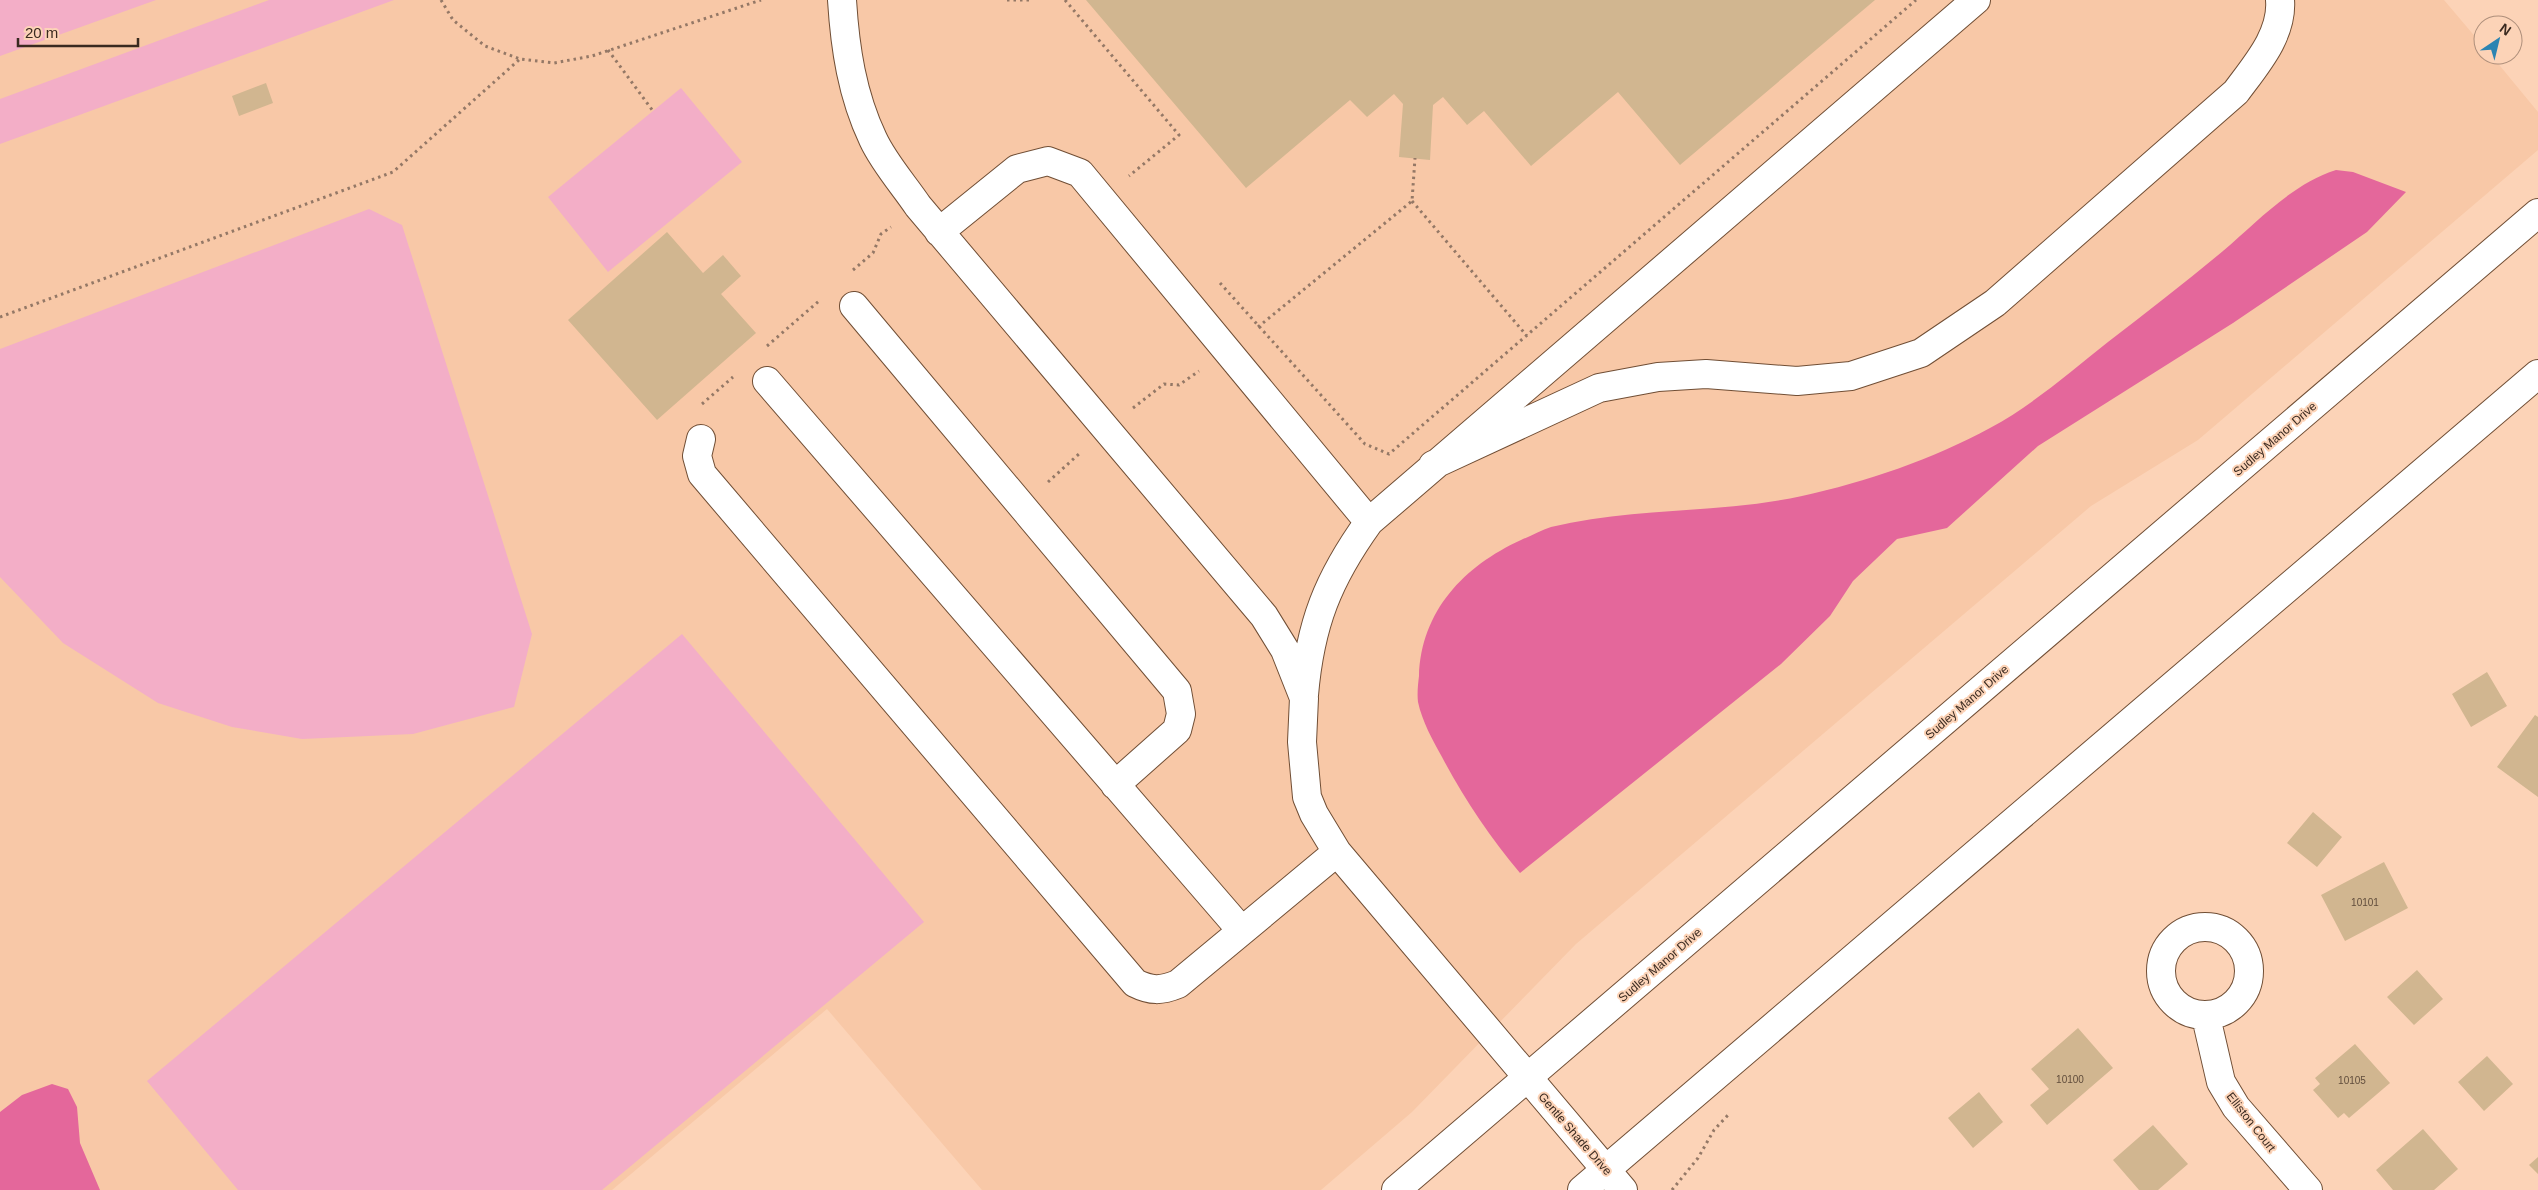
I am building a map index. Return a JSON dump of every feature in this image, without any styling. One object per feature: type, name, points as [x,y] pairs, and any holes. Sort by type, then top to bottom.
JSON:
[{"type":"main road","points":[[842,0],[844,43],[856,99],[873,140],[918,206],[1264,616],[1285,650],[1304,698]]},
{"type":"main road","name":"Gentle Shade Drive","points":[[1614,1180],[1337,852],[1314,814],[1307,797],[1302,742],[1304,698],[1307,662],[1327,588],[1348,550],[1369,522],[1976,0]]},
{"type":"main road","points":[[1433,465],[1599,388],[1658,377],[1706,374],[1797,381],[1851,376],[1921,353],[1995,303],[2236,92],[2264,55],[2274,32],[2280,0]]},
{"type":"main road","points":[[940,232],[1017,169],[1048,161],[1080,173],[1369,522]]},
{"type":"main road","name":"Sudley Manor Drive","points":[[1396,1190],[2538,213]]},
{"type":"main road","points":[[854,306],[1177,691],[1181,714],[1177,730],[1115,785]]},
{"type":"main road","points":[[1582,1190],[1614,1180],[2538,374]]},
{"type":"main road","points":[[767,381],[1242,931]]},
{"type":"main road","points":[[701,439],[697,456],[702,474],[1135,983],[1146,989],[1162,990],[1178,984],[1337,852]]},
{"type":"main road","name":"Elliston Court","points":[[2206,1016],[2221,1082],[2236,1107],[2308,1190]]},
{"type":"path","points":[[441,0],[453,20],[485,46],[520,59],[554,63],[608,50],[761,0]]},
{"type":"path","points":[[1006,0],[1029,0]]},
{"type":"path","points":[[1065,0],[1179,135],[1128,177]]},
{"type":"path","points":[[1258,327],[1365,444],[1389,454],[1916,0]]},
{"type":"path","points":[[608,50],[653,111]]},
{"type":"path","points":[[0,318],[393,172],[520,59]]},
{"type":"path","points":[[1412,201],[1551,364]]},
{"type":"path","points":[[1672,1190],[1698,1158]]},
{"type":"shaded area","points":[[0,0],[2444,0],[2473,34],[2473,65],[2499,65],[2538,112],[2538,150],[2198,440],[2091,506],[1576,944],[1412,1112],[1321,1190],[982,1190],[827,1009],[612,1190],[0,1190]]},
{"type":"shaded area","points":[[0,0],[156,0],[0,56]]},
{"type":"shaded area","points":[[269,0],[394,0],[0,144],[0,99]]},
{"type":"shaded area","points":[[681,88],[742,162],[608,272],[548,197]]},
{"type":"shaded area","points":[[2336,170],[2353,172],[2406,192],[2367,232],[2233,323],[2038,446],[1947,528],[1897,539],[1853,581],[1830,616],[1781,664],[1520,873],[1498,846],[1459,788],[1428,731],[1418,702],[1422,653],[1428,631],[1437,611],[1449,593],[1464,577],[1500,551],[1551,527],[1613,516],[1740,506],[1802,496],[1875,477],[1946,450],[2006,419],[2051,388],[2195,274],[2276,204],[2305,184]]},
{"type":"shaded area","points":[[369,209],[402,225],[532,634],[514,707],[413,734],[302,739],[232,727],[158,703],[63,643],[0,577],[0,349]]},
{"type":"shaded area","points":[[682,634],[924,922],[602,1190],[238,1190],[147,1081]]},
{"type":"shaded area","points":[[52,1084],[68,1089],[77,1107],[80,1143],[100,1190],[0,1190],[0,1112],[22,1095]]},
{"type":"building","points":[[1086,0],[1875,0],[1680,165],[1618,92],[1531,166],[1484,111],[1467,125],[1443,97],[1433,105],[1430,160],[1399,157],[1403,104],[1394,94],[1367,117],[1350,100],[1246,188]]},
{"type":"building","points":[[266,83],[273,103],[239,116],[232,96]]},
{"type":"building","points":[[667,232],[703,273],[723,255],[741,276],[721,294],[756,333],[657,420],[568,320]]},
{"type":"building","points":[[2487,672],[2507,706],[2471,727],[2452,694]]},
{"type":"building","points":[[2535,715],[2538,717],[2538,797],[2497,767]]},
{"type":"building","points":[[2313,812],[2342,837],[2317,867],[2287,843]]},
{"type":"building","points":[[2384,862],[2408,908],[2345,941],[2321,895]]},
{"type":"building","points":[[2417,970],[2443,999],[2414,1025],[2387,997]]},
{"type":"building","points":[[2078,1028],[2113,1068],[2047,1125],[2030,1105],[2049,1089],[2031,1069]]},
{"type":"building","points":[[2355,1044],[2390,1083],[2349,1118],[2344,1113],[2338,1118],[2313,1090],[2320,1084],[2315,1078]]},
{"type":"building","points":[[2487,1056],[2513,1084],[2484,1111],[2458,1082]]},
{"type":"building","points":[[1979,1092],[2003,1122],[1973,1148],[1948,1118]]},
{"type":"building","points":[[2153,1125],[2188,1164],[2158,1190],[2139,1190],[2113,1160]]},
{"type":"building","points":[[2423,1129],[2458,1169],[2434,1190],[2393,1190],[2376,1170]]},
{"type":"building","points":[[2538,1157],[2538,1174],[2529,1165]]}]
